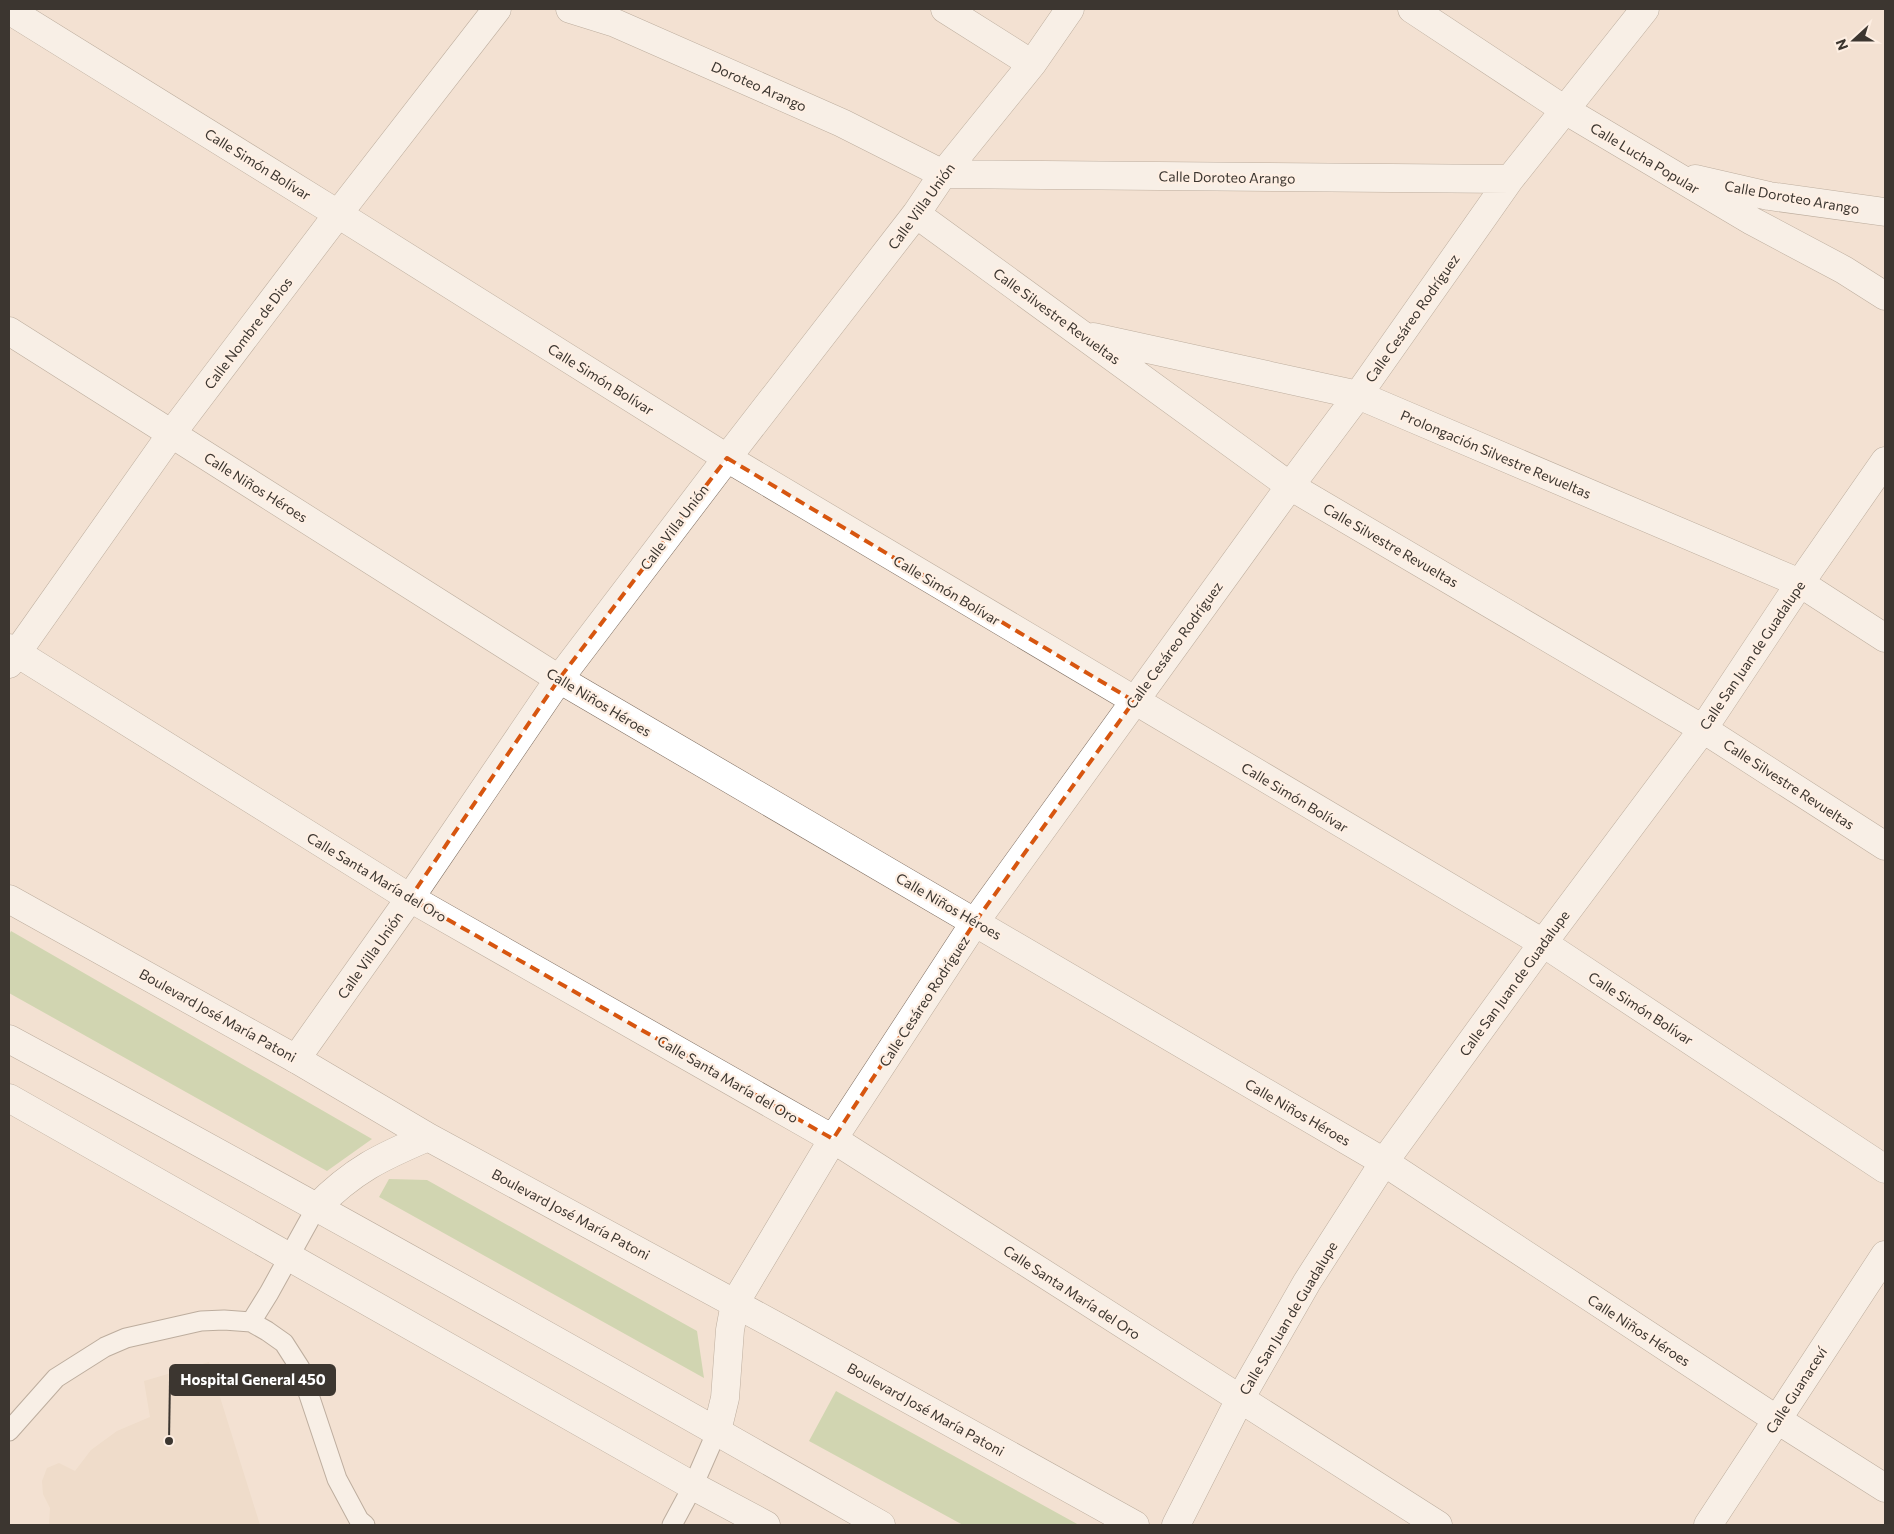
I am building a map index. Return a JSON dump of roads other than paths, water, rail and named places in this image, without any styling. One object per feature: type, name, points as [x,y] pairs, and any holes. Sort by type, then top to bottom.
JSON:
[{"type":"street","name":"Calle Nombre de Dios","points":[[12,655],[172,433],[497,9]]},
{"type":"street","name":"Doroteo Arango","points":[[570,9],[615,23],[765,88],[842,123],[943,174]]},
{"type":"street","points":[[944,9],[1032,64]]},
{"type":"street","name":"Calle Villa Unión","points":[[296,1059],[410,898],[560,679],[726,458],[916,214],[943,174],[1032,64],[1070,9]]},
{"type":"street","name":"Calle Lucha Popular","points":[[1412,9],[1565,110],[1752,222],[1844,270],[1885,296]]},
{"type":"street","name":"Calle Cesáreo Rodríguez","points":[[735,1303],[834,1139],[975,922],[1290,486],[1358,395],[1510,179],[1644,9]]},
{"type":"street","name":"Calle Simón Bolívar","points":[[9,10],[726,458],[1542,943],[1885,1169]]},
{"type":"street","name":"Calle Doroteo Arango","points":[[1670,173],[1769,196],[1885,212]]},
{"type":"street","name":"Calle Doroteo Arango","points":[[943,174],[1510,179]]},
{"type":"street","name":"Calle Silvestre Revueltas","points":[[916,214],[1290,486],[1703,729],[1885,846]]},
{"type":"street","name":"Calle Niños Héroes","points":[[9,331],[560,679],[1384,1162],[1776,1420],[1885,1488]]},
{"type":"street","name":"Prolongación Silvestre Revueltas","points":[[1082,335],[1358,395],[1800,583],[1885,638]]},
{"type":"street","name":"Calle San Juan de Guadalupe","points":[[1176,1525],[1240,1399],[1307,1282],[1384,1162],[1542,943],[1703,729],[1800,583],[1885,461]]},
{"type":"street","name":"Calle Santa María del Oro","points":[[12,655],[410,898],[834,1139],[1438,1525]]},
{"type":"street","name":"Boulevard José María Patoni","points":[[9,900],[296,1059],[428,1137],[735,1303],[1135,1525]]},
{"type":"street","points":[[9,1039],[167,1124],[717,1431],[881,1525]]},
{"type":"street","points":[[9,1098],[693,1486],[766,1525]]},
{"type":"street","points":[[316,1208],[334,1189],[358,1170],[428,1137]]},
{"type":"street","name":"Calle Guanaceví","points":[[1708,1525],[1885,1255]]},
{"type":"street","points":[[717,1431],[725,1398],[730,1330],[735,1303]]},
{"type":"lane","points":[[251,1322],[316,1208]]},
{"type":"lane","points":[[9,1432],[56,1378],[105,1347],[126,1338],[201,1320],[251,1322],[267,1330],[284,1343],[300,1368],[337,1479],[359,1520],[365,1525]]},
{"type":"lane","points":[[672,1525],[693,1486],[717,1431]]},
{"type":"place","name":"Hospital General 450","points":[[169,1441]]}]
